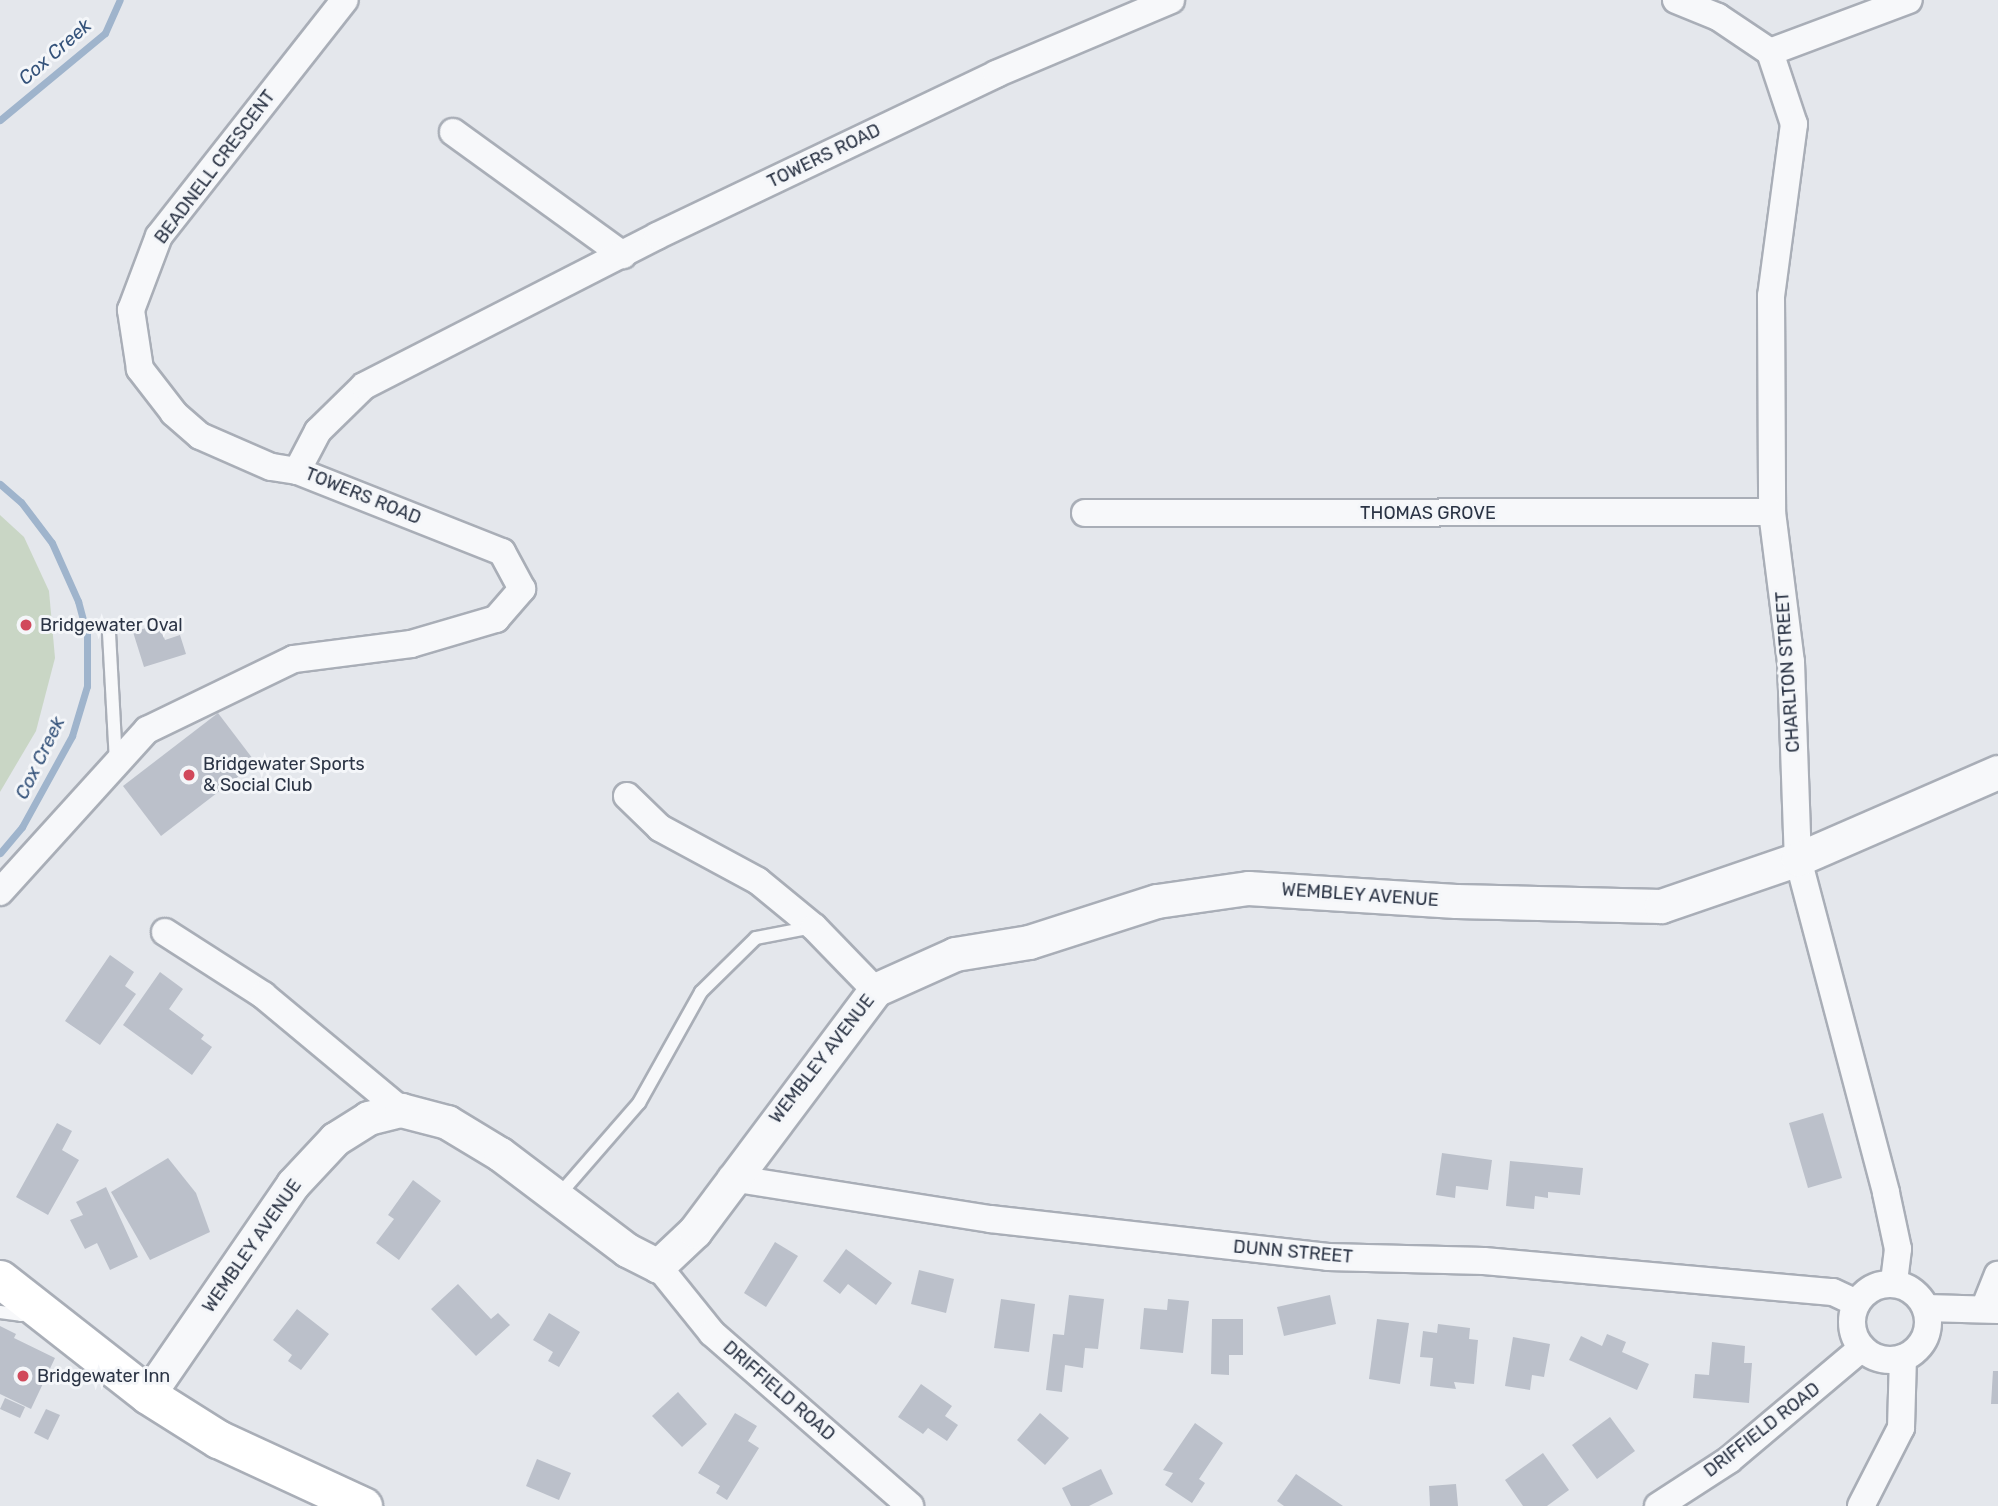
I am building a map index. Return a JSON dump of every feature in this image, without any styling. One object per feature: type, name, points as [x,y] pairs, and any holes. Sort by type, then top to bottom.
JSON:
[{"type":"main road","points":[[0,1279],[17,1310],[218,1439],[363,1506]]},
{"type":"street","name":"BEADNELL CRESCENT","points":[[298,471],[271,467],[200,436],[174,413],[139,369],[131,310],[159,236],[345,0]]},
{"type":"street","name":"TOWERS ROAD","points":[[0,892],[147,730],[293,659],[411,644],[496,619],[522,589],[502,552],[298,471],[318,431],[364,386],[623,255],[996,74],[1171,0]]},
{"type":"street","points":[[1676,0],[1718,17],[1770,52],[1909,0]]},
{"type":"street","name":"CHARLTON STREET","points":[[1770,52],[1794,124],[1771,296],[1772,512],[1791,662],[1798,859],[1886,1193],[1898,1249],[1894,1284]]},
{"type":"street","points":[[453,132],[623,255]]},
{"type":"street","name":"THOMAS GROVE","points":[[1085,513],[1772,512]]},
{"type":"street","name":"WEMBLEY AVENUE","points":[[148,1395],[293,1184],[335,1139],[368,1118],[401,1110],[447,1122],[558,1197],[627,1250],[658,1266],[695,1231],[731,1178],[875,990],[956,954],[1029,942],[1157,901],[1248,888],[1456,901],[1661,905],[1798,859],[1998,772]]},
{"type":"street","points":[[627,796],[660,828],[758,881],[814,927],[875,990]]},
{"type":"street","points":[[165,932],[282,1008],[401,1110]]},
{"type":"street","name":"DUNN STREET","points":[[731,1178],[989,1219],[1328,1257],[1484,1261],[1833,1292],[1857,1303]]},
{"type":"street","name":"DRIFFIELD ROAD","points":[[658,1266],[712,1333],[910,1506]]},
{"type":"street","points":[[1926,1308],[1991,1310],[1998,1275]]},
{"type":"street","points":[[1894,1284],[1913,1292],[1926,1308],[1925,1338],[1903,1358],[1888,1360],[1862,1348],[1852,1326],[1857,1303],[1873,1288],[1894,1284]]},
{"type":"street","name":"DRIFFIELD ROAD","points":[[1658,1506],[1729,1460],[1862,1348]]},
{"type":"street","points":[[1861,1506],[1901,1428],[1903,1358]]},
{"type":"lane","points":[[109,633],[116,765]]},
{"type":"lane","points":[[558,1197],[639,1103],[701,992],[756,938],[814,927]]},
{"type":"green space","name":"Bridgewater Oval","points":[[0,515],[24,537],[49,591],[55,658],[36,731],[0,792]]},
{"type":"building","points":[[159,624],[165,640],[180,635],[186,654],[144,667],[133,632]]},
{"type":"building","name":"Bridgewater Sports & Social Club","points":[[218,713],[256,763],[161,836],[123,786]]},
{"type":"building","points":[[110,955],[134,972],[125,986],[136,994],[100,1045],[65,1021]]},
{"type":"building","points":[[160,972],[183,989],[169,1009],[204,1035],[201,1039],[212,1047],[192,1075],[123,1025]]},
{"type":"building","points":[[1823,1113],[1842,1178],[1808,1188],[1789,1123]]},
{"type":"building","points":[[57,1123],[72,1131],[62,1150],[79,1160],[48,1215],[16,1197]]},
{"type":"building","points":[[1442,1153],[1492,1160],[1488,1190],[1456,1186],[1455,1198],[1436,1195]]},
{"type":"building","points":[[168,1158],[196,1193],[210,1232],[150,1260],[111,1192]]},
{"type":"building","points":[[1510,1161],[1583,1168],[1580,1195],[1548,1192],[1548,1198],[1535,1196],[1534,1209],[1506,1206]]},
{"type":"building","points":[[413,1180],[441,1201],[399,1260],[376,1243],[394,1219],[388,1215]]},
{"type":"building","points":[[106,1187],[138,1257],[110,1270],[97,1243],[85,1249],[70,1220],[83,1215],[76,1202]]},
{"type":"building","points":[[775,1242],[798,1256],[766,1307],[744,1293]]},
{"type":"building","points":[[846,1249],[892,1283],[876,1305],[848,1284],[840,1294],[823,1281]]},
{"type":"building","points":[[919,1270],[954,1279],[946,1313],[911,1304]]},
{"type":"building","points":[[458,1284],[491,1319],[498,1313],[510,1325],[476,1356],[431,1309]]},
{"type":"building","points":[[1069,1295],[1104,1299],[1098,1349],[1085,1348],[1083,1368],[1065,1365],[1062,1392],[1046,1390],[1053,1334],[1064,1335]]},
{"type":"building","points":[[1330,1295],[1336,1324],[1284,1336],[1277,1307]]},
{"type":"building","points":[[1001,1299],[1035,1304],[1029,1352],[994,1348]]},
{"type":"building","points":[[1168,1299],[1189,1301],[1183,1353],[1140,1349],[1144,1308],[1167,1310]]},
{"type":"building","points":[[297,1309],[329,1334],[301,1370],[288,1361],[292,1355],[273,1340]]},
{"type":"building","points":[[549,1313],[580,1332],[559,1367],[548,1361],[553,1352],[533,1340]]},
{"type":"building","points":[[1212,1319],[1243,1319],[1243,1355],[1229,1355],[1229,1375],[1211,1374]]},
{"type":"building","points":[[1377,1319],[1409,1323],[1400,1384],[1369,1379]]},
{"type":"building","points":[[1438,1324],[1470,1328],[1469,1339],[1478,1340],[1474,1384],[1454,1382],[1456,1389],[1430,1386],[1433,1358],[1420,1357],[1423,1331],[1437,1333]]},
{"type":"building","name":"Bridgewater Inn","points":[[0,1326],[16,1334],[14,1338],[55,1358],[31,1409],[0,1394]]},
{"type":"building","points":[[1607,1334],[1626,1342],[1622,1352],[1649,1364],[1637,1390],[1569,1360],[1581,1336],[1602,1346]]},
{"type":"building","points":[[1513,1337],[1550,1344],[1544,1377],[1532,1375],[1530,1390],[1505,1386]]},
{"type":"building","points":[[1712,1342],[1745,1346],[1744,1363],[1752,1363],[1749,1403],[1693,1398],[1695,1374],[1709,1375]]},
{"type":"building","points":[[1993,1371],[1998,1371],[1998,1404],[1991,1404]]},
{"type":"building","points":[[921,1384],[952,1406],[945,1416],[958,1425],[947,1441],[928,1428],[923,1434],[898,1417]]},
{"type":"building","points":[[678,1392],[707,1424],[682,1447],[652,1416]]},
{"type":"building","points":[[5,1398],[25,1407],[20,1418],[0,1409]]},
{"type":"building","points":[[46,1409],[60,1415],[48,1440],[34,1433]]},
{"type":"building","points":[[735,1413],[757,1426],[748,1441],[759,1448],[727,1500],[716,1493],[720,1486],[698,1473]]},
{"type":"building","points":[[1040,1413],[1069,1438],[1045,1465],[1017,1440]]},
{"type":"building","points":[[1610,1417],[1635,1451],[1597,1479],[1572,1445]]},
{"type":"building","points":[[1195,1423],[1223,1443],[1199,1479],[1205,1483],[1192,1503],[1165,1485],[1173,1473],[1163,1470]]},
{"type":"building","points":[[1543,1453],[1569,1490],[1547,1506],[1523,1506],[1505,1480]]},
{"type":"building","points":[[537,1459],[571,1473],[559,1500],[526,1486]]},
{"type":"building","points":[[1101,1469],[1113,1494],[1089,1506],[1071,1506],[1062,1488]]},
{"type":"building","points":[[1296,1474],[1343,1506],[1284,1506],[1277,1501]]},
{"type":"building","points":[[1456,1484],[1458,1506],[1430,1506],[1429,1486]]},
{"type":"waterway","name":"Cox Creek","points":[[0,120],[105,33],[120,0]]},
{"type":"waterway","name":"Cox Creek","points":[[0,484],[21,502],[52,543],[78,601],[87,634],[87,686],[72,736],[22,827],[0,853]]},
{"type":"place","name":"Bridgewater Oval","points":[[26,625]]},
{"type":"place","name":"Bridgewater Sports & Social Club","points":[[189,775]]},
{"type":"place","name":"Bridgewater Inn","points":[[23,1376]]}]
